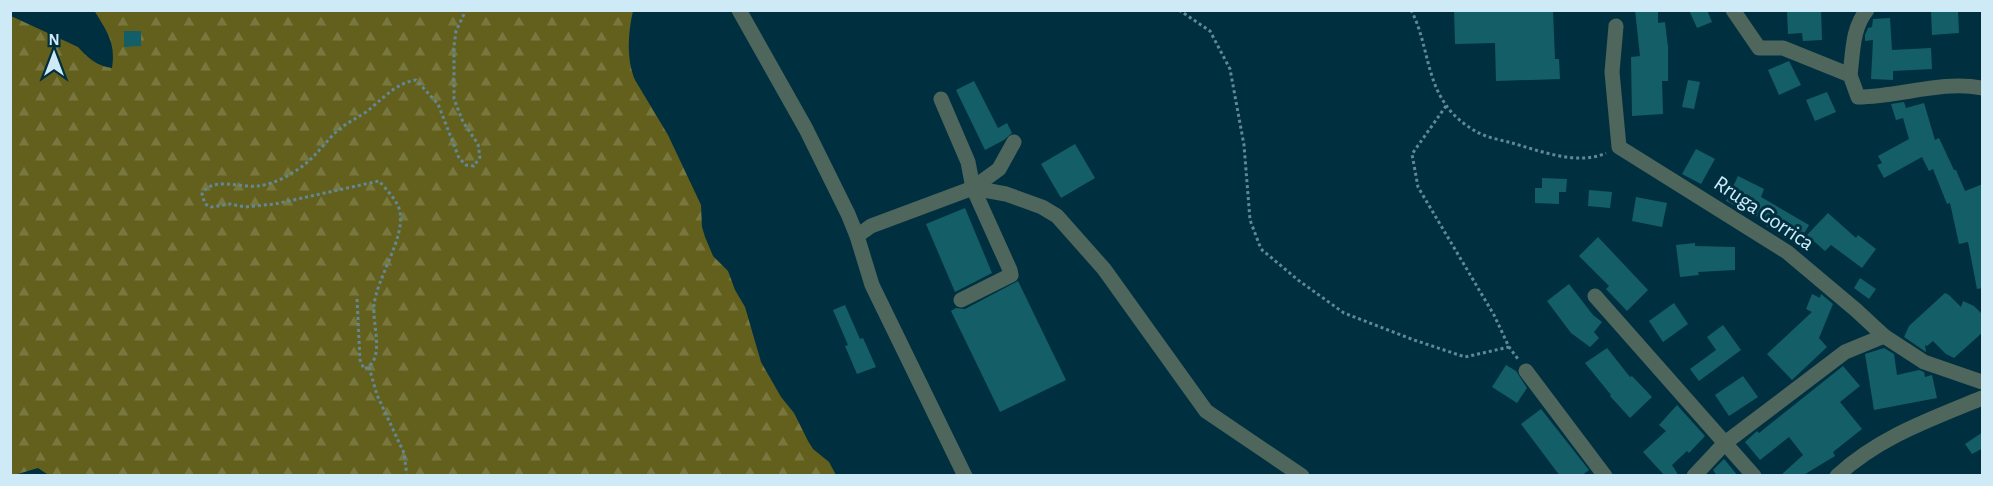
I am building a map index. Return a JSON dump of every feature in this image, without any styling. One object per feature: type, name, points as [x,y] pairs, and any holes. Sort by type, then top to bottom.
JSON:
[{"type":"street","points":[[739,10],[806,129],[857,236],[872,285],[965,476]]},
{"type":"street","points":[[1733,10],[1759,48],[1783,48],[1850,75]]},
{"type":"street","points":[[1867,10],[1855,32],[1850,75],[1858,97],[1943,86],[1983,88]]},
{"type":"street","points":[[1616,26],[1612,72],[1619,147]]},
{"type":"street","points":[[941,99],[968,162],[973,188],[1011,276],[961,300]]},
{"type":"street","points":[[857,236],[871,226],[973,188],[999,168],[1014,142]]},
{"type":"street","name":"Rruga Gorrica","points":[[1619,147],[1787,252],[1857,310],[1884,336],[1924,362],[1983,382]]},
{"type":"street","points":[[973,188],[1006,194],[1042,207],[1057,216],[1104,269],[1206,411],[1302,476]]},
{"type":"street","points":[[1595,296],[1754,476]]},
{"type":"street","points":[[1694,476],[1725,443],[1845,352],[1884,336]]},
{"type":"street","points":[[1526,371],[1605,476]]},
{"type":"street","points":[[1837,476],[1868,450],[1885,440],[1924,420],[1983,398]]},
{"type":"path","points":[[357,299],[360,360],[364,369],[369,367],[378,353],[374,330],[374,306],[377,289],[387,268],[399,227],[400,210],[379,181],[275,204],[245,207],[230,204],[211,207],[205,204],[202,194],[209,187],[217,184],[261,186],[291,174],[320,152],[345,124],[366,112],[399,86],[416,80],[438,104],[459,158],[466,165],[474,166],[480,157],[478,144],[463,122],[454,99],[454,46],[456,32],[466,10]]},
{"type":"path","points":[[1179,10],[1210,32],[1230,69],[1244,145],[1250,220],[1261,249],[1298,280],[1344,313],[1465,357],[1509,347]]},
{"type":"path","points":[[1411,10],[1436,87],[1446,106],[1462,122],[1479,133],[1547,154],[1597,158],[1619,147]]},
{"type":"path","points":[[1446,106],[1412,154],[1418,187],[1494,315],[1509,347],[1526,371]]},
{"type":"path","points":[[369,367],[377,394],[404,453],[407,476]]},
{"type":"green space","points":[[94,10],[633,11],[629,46],[630,63],[635,80],[668,135],[701,205],[705,237],[713,256],[728,271],[745,307],[761,362],[781,397],[794,413],[813,449],[829,462],[836,475],[50,476],[38,468],[11,476],[11,16],[78,47],[93,61],[112,68],[111,44]]},
{"type":"building","points":[[1454,10],[1553,10],[1555,59],[1559,59],[1560,79],[1496,81],[1495,43],[1455,44]]},
{"type":"building","points":[[1635,10],[1658,10],[1658,23],[1665,22],[1668,81],[1662,81],[1663,114],[1632,116],[1631,57],[1640,56]]},
{"type":"building","points":[[1689,10],[1707,10],[1712,22],[1697,28]]},
{"type":"building","points":[[1821,10],[1822,40],[1803,41],[1802,33],[1788,34],[1787,11]]},
{"type":"building","points":[[1931,10],[1958,10],[1959,33],[1932,35]]},
{"type":"building","points":[[1890,18],[1892,50],[1931,48],[1932,69],[1893,71],[1893,80],[1871,79],[1873,40],[1865,41],[1865,35],[1868,28],[1872,27],[1873,19]]},
{"type":"building","points":[[124,31],[141,31],[141,46],[124,47]]},
{"type":"building","points":[[1789,61],[1801,85],[1779,95],[1768,70]]},
{"type":"building","points":[[1688,80],[1700,82],[1694,109],[1682,107]]},
{"type":"building","points":[[974,81],[998,128],[1007,123],[1012,133],[985,150],[956,90]]},
{"type":"building","points":[[1827,92],[1836,112],[1815,121],[1806,100]]},
{"type":"building","points":[[1904,102],[1906,108],[1924,103],[1935,140],[1939,138],[1965,191],[1983,184],[1983,288],[1977,289],[1968,242],[1959,244],[1950,203],[1947,204],[1933,169],[1929,171],[1922,157],[1884,178],[1877,165],[1882,163],[1878,156],[1909,139],[1903,118],[1896,120],[1891,104]]},
{"type":"building","points":[[1075,144],[1095,178],[1061,198],[1041,164]]},
{"type":"building","points":[[1696,149],[1715,159],[1701,184],[1682,174]]},
{"type":"building","points":[[1738,176],[1764,189],[1761,197],[1809,225],[1798,244],[1766,226],[1768,222],[1726,201]]},
{"type":"building","points":[[1542,178],[1567,179],[1566,192],[1559,192],[1559,204],[1535,203],[1535,188],[1542,188]]},
{"type":"building","points":[[1589,190],[1612,192],[1610,208],[1588,206]]},
{"type":"building","points":[[1636,197],[1667,203],[1662,227],[1632,221]]},
{"type":"building","points":[[965,208],[992,273],[955,292],[926,224]]},
{"type":"building","points":[[1828,213],[1856,238],[1858,235],[1876,249],[1862,268],[1831,245],[1825,251],[1807,235]]},
{"type":"building","points":[[1598,237],[1648,290],[1627,311],[1606,289],[1609,286],[1579,256]]},
{"type":"building","points":[[1695,243],[1695,246],[1735,247],[1735,270],[1698,272],[1699,275],[1680,277],[1676,245]]},
{"type":"building","points":[[1860,278],[1876,289],[1869,299],[1854,288]]},
{"type":"building","points":[[1018,281],[1066,380],[1000,412],[951,311],[956,308],[965,309]]},
{"type":"building","points":[[1569,284],[1593,315],[1602,322],[1594,332],[1599,338],[1590,347],[1571,333],[1547,301]]},
{"type":"building","points":[[1945,293],[1961,307],[1963,301],[1974,306],[1983,315],[1983,332],[1954,358],[1946,354],[1933,341],[1925,345],[1926,352],[1904,337],[1909,326]]},
{"type":"building","points":[[1812,294],[1820,298],[1821,294],[1833,304],[1819,338],[1827,347],[1792,380],[1767,354],[1812,312],[1806,309]]},
{"type":"building","points":[[1674,303],[1688,324],[1663,342],[1649,321]]},
{"type":"building","points":[[845,305],[876,367],[857,374],[833,310]]},
{"type":"building","points":[[1723,325],[1741,350],[1699,381],[1690,369],[1716,350],[1707,337]]},
{"type":"building","points":[[1607,348],[1630,377],[1632,376],[1652,397],[1630,418],[1585,363]]},
{"type":"building","points":[[1884,348],[1894,354],[1897,375],[1919,370],[1924,372],[1925,377],[1932,375],[1937,398],[1874,410],[1865,354]]},
{"type":"building","points":[[1506,365],[1516,371],[1527,388],[1517,403],[1492,387]]},
{"type":"building","points":[[1843,366],[1860,386],[1840,402],[1862,429],[1833,452],[1835,456],[1802,476],[1780,476],[1803,455],[1789,437],[1760,460],[1745,442]]},
{"type":"building","points":[[1743,376],[1758,397],[1729,416],[1715,395]]},
{"type":"building","points":[[1677,405],[1705,436],[1689,453],[1687,451],[1672,465],[1679,476],[1665,476],[1643,452],[1666,431],[1659,425]]},
{"type":"building","points":[[1541,409],[1589,470],[1581,476],[1560,476],[1521,424]]},
{"type":"building","points":[[1983,432],[1983,448],[1972,454],[1965,444]]},
{"type":"building","points":[[1724,459],[1738,476],[1717,476],[1713,470]]}]
